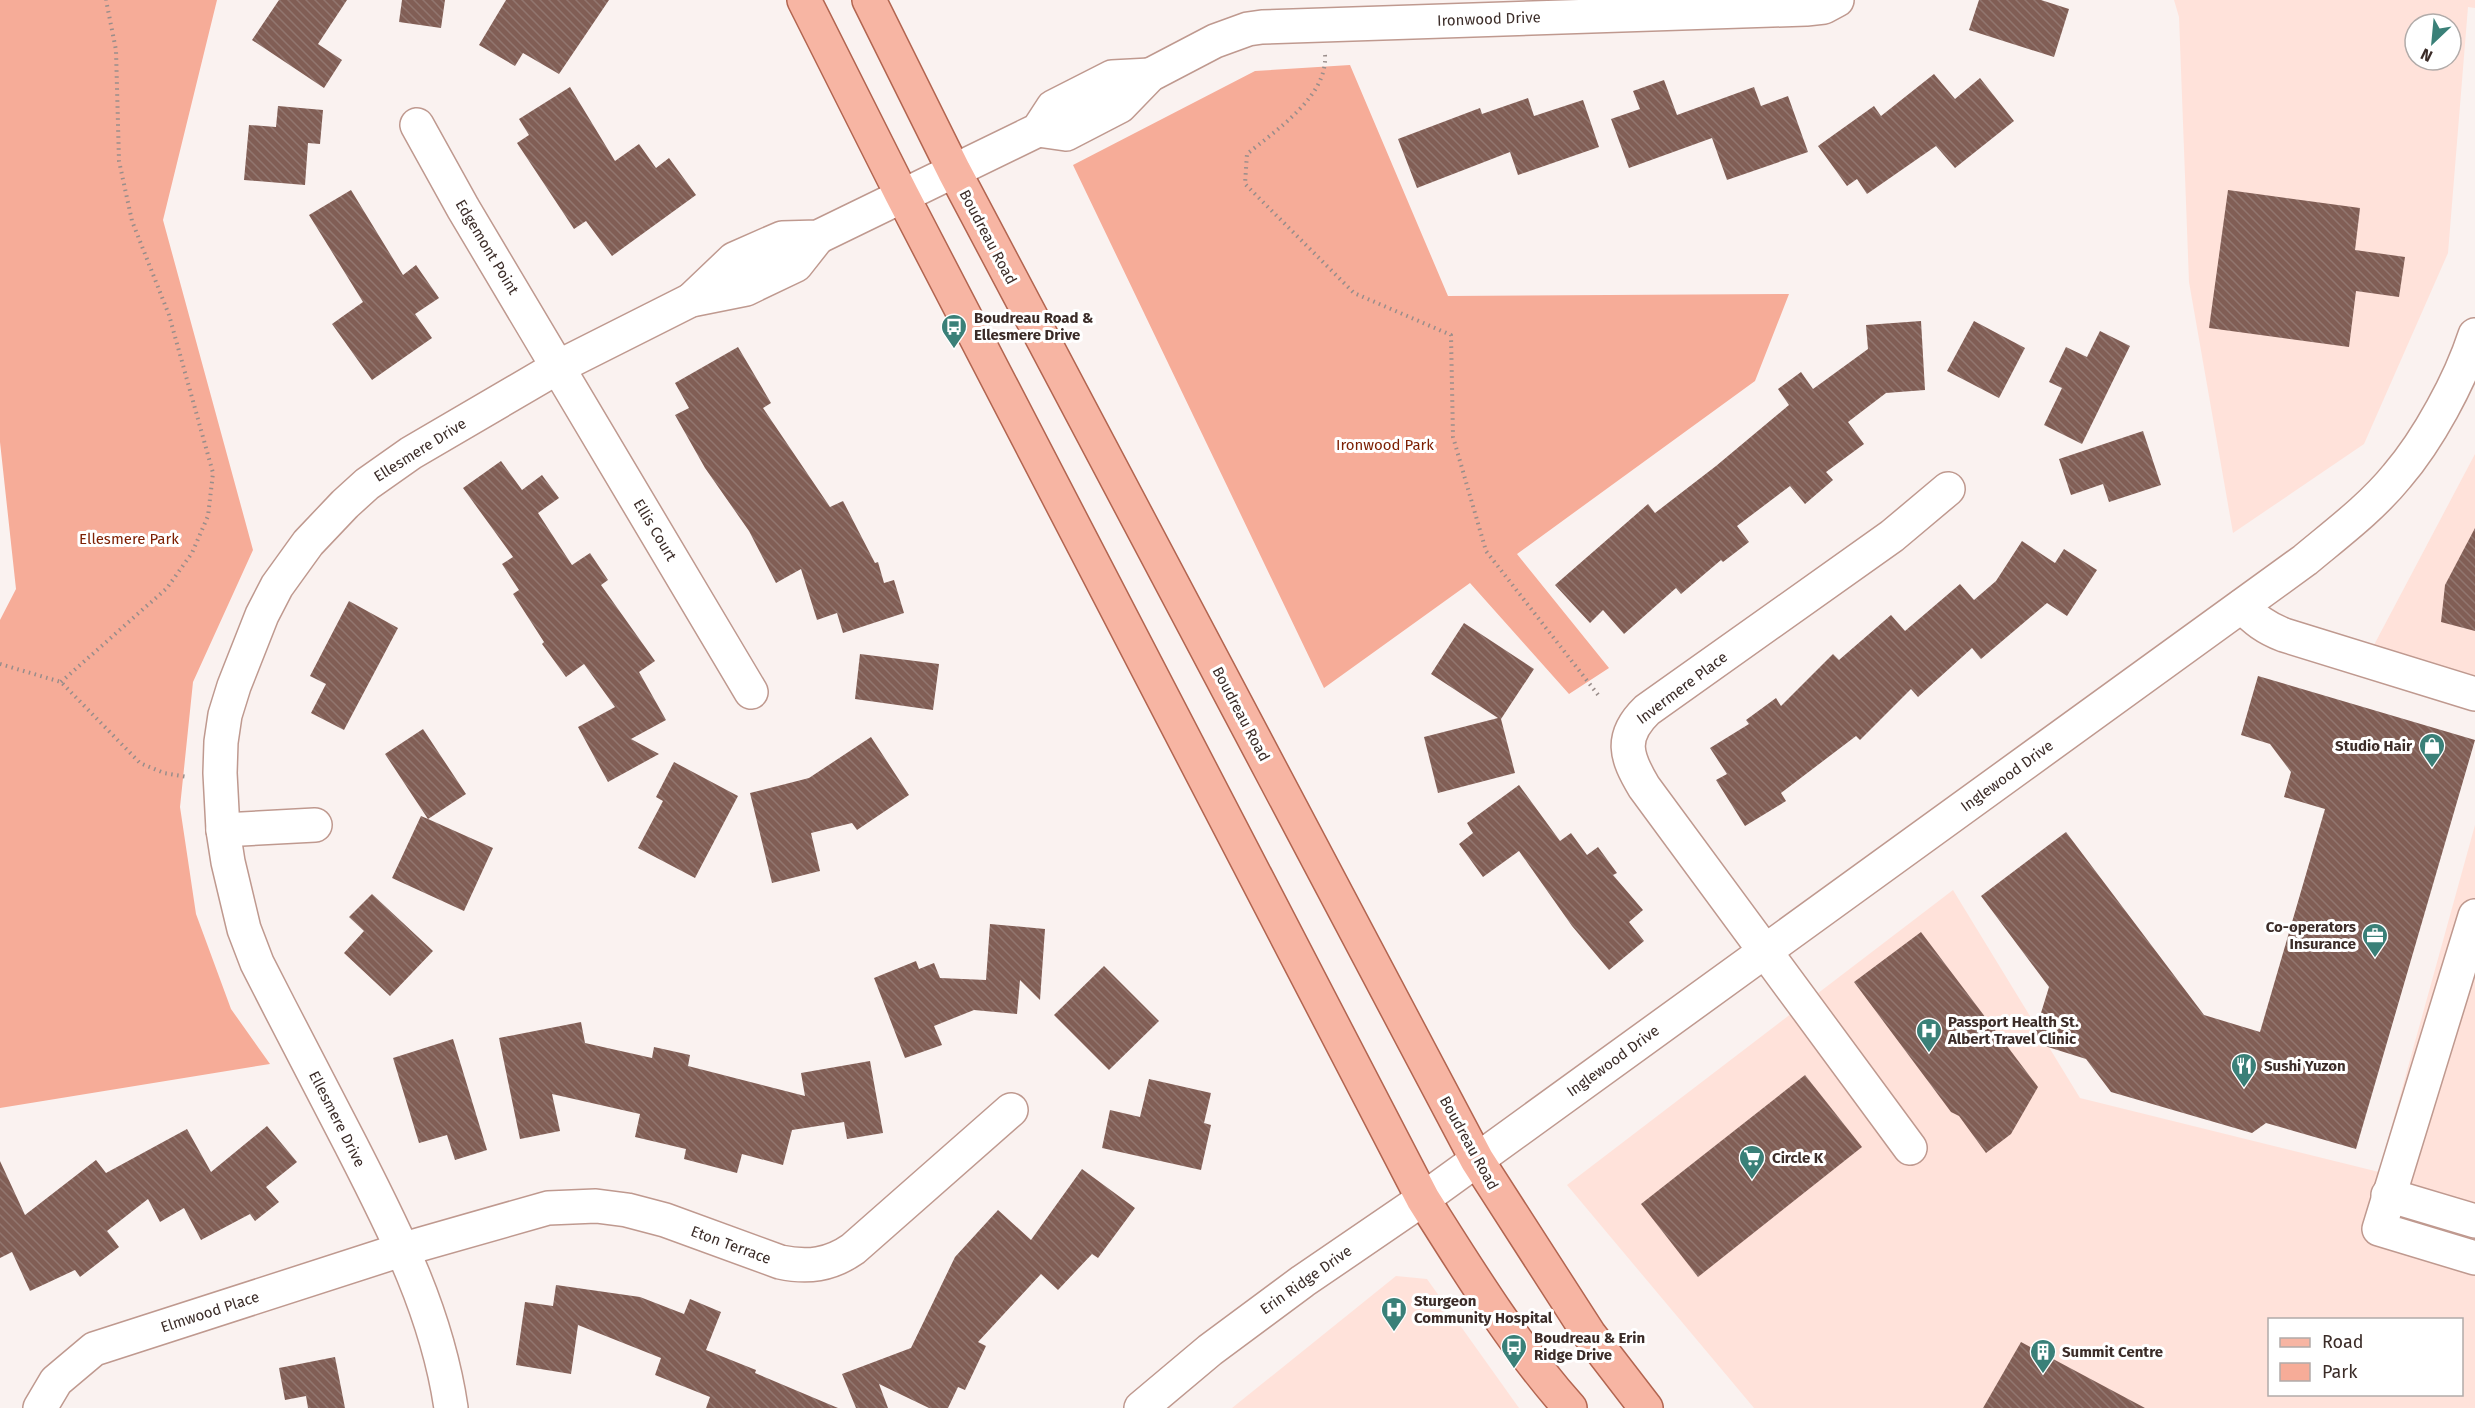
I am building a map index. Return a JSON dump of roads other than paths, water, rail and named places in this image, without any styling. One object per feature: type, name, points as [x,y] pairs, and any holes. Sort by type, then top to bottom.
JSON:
[{"type":"main road","points":[[804,0],[902,195],[1423,1199],[1458,1257],[1516,1340],[1570,1408]]},
{"type":"main road","name":"Boudreau Road","points":[[869,0],[954,171],[1477,1160],[1589,1334],[1646,1408]]},
{"type":"street","name":"Ironwood Drive","points":[[902,195],[1038,130],[1066,134],[1120,106],[1150,75],[1215,41],[1248,29],[1255,13],[1322,24],[1806,9],[1824,7],[1837,0]]},
{"type":"street","name":"Edgemont Point","points":[[417,125],[463,208],[558,367]]},
{"type":"street","name":"Ellesmere Drive","points":[[451,1408],[446,1374],[434,1330],[404,1249],[257,963],[234,896],[223,830],[220,773],[225,716],[248,646],[261,615],[293,563],[345,504],[382,472],[558,367],[691,300],[746,289],[796,266],[818,237],[902,195]]},
{"type":"street","name":"Inglewood Drive","points":[[1477,1160],[2305,560],[2376,498],[2397,476],[2444,404],[2475,335]]},
{"type":"street","name":"Ellis Court","points":[[558,367],[751,692]]},
{"type":"street","name":"Invermere Place","points":[[1766,951],[1637,775],[1630,760],[1631,727],[1647,710],[1892,536],[1948,489]]},
{"type":"street","points":[[2242,606],[2255,620],[2284,635],[2475,694]]},
{"type":"street","points":[[223,830],[315,825]]},
{"type":"street","points":[[2475,916],[2379,1229],[2475,1258]]},
{"type":"street","points":[[1766,951],[1910,1148]]},
{"type":"street","name":"Eton Terrace","points":[[404,1249],[521,1214],[570,1206],[596,1206],[627,1210],[665,1220],[765,1258],[797,1266],[814,1266],[841,1258],[853,1249],[1011,1110]]},
{"type":"street","name":"Erin Ridge Drive","points":[[1141,1408],[1210,1350],[1303,1281],[1477,1160]]},
{"type":"street","points":[[2388,1195],[2475,1221]]},
{"type":"street","name":"Elmwood Place","points":[[40,1408],[56,1381],[94,1349],[404,1249]]},
{"type":"place","name":"Boudreau Road & Ellesmere Drive","points":[[954,350]]},
{"type":"place","name":"Studio Hair","points":[[2432,769]]},
{"type":"place","name":"Co-operators Insurance","points":[[2375,959]]},
{"type":"place","name":"Passport Health St. Albert Travel Clinic","points":[[1929,1054]]},
{"type":"place","name":"Sushi Yuzon","points":[[2244,1089]]},
{"type":"place","name":"Circle K","points":[[1752,1181]]},
{"type":"place","name":"Sturgeon Community Hospital","points":[[1394,1333]]},
{"type":"place","name":"Boudreau & Erin Ridge Drive","points":[[1514,1370]]},
{"type":"place","name":"Summit Centre","points":[[2043,1375]]},
{"type":"park label","name":"Ironwood Park","points":[[1385,445]]},
{"type":"park label","name":"Ellesmere Park","points":[[129,539]]}]
